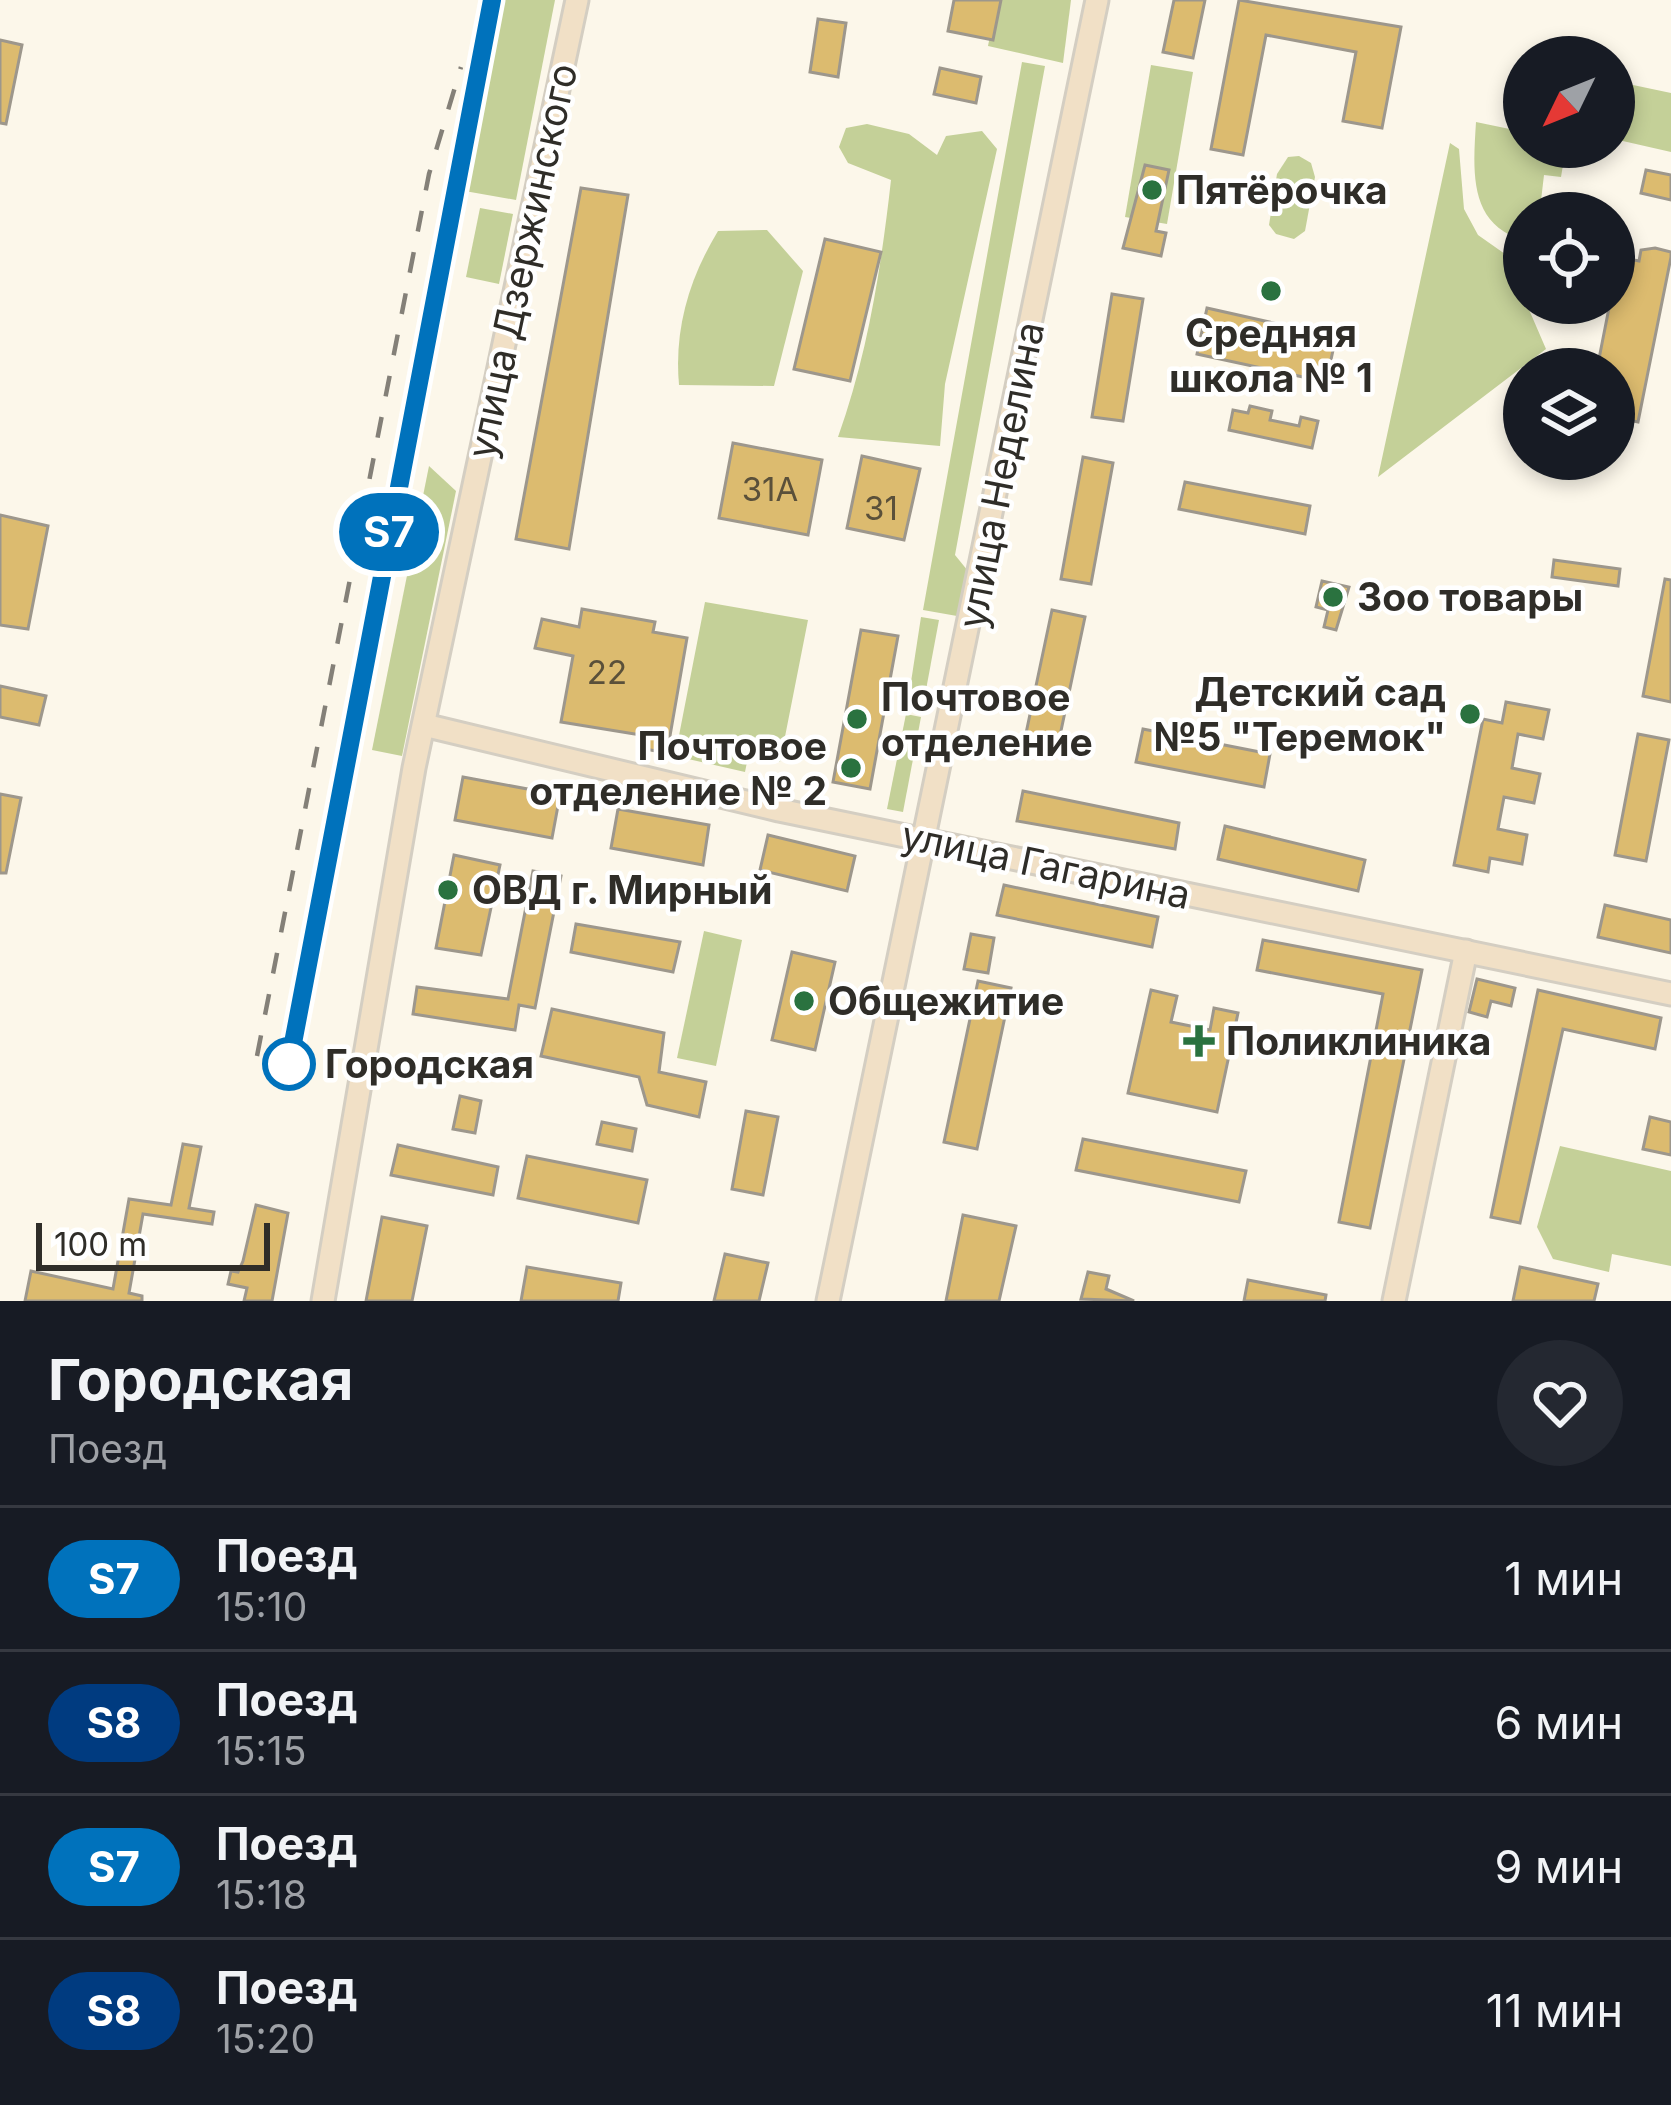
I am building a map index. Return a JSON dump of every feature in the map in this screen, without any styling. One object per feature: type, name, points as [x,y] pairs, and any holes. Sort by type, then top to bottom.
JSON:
[{"type":"street","name":"улица Дзержинского","points":[[323,1301],[424,725],[577,0]]},
{"type":"street","name":"улица Неделина","points":[[828,1301],[1097,0]]},
{"type":"street","name":"улица Гагарина","points":[[424,725],[926,840],[1671,994]]},
{"type":"street","points":[[1394,1301],[1466,951]]},
{"type":"green space","points":[[500,0],[555,0],[516,200],[459,190]]},
{"type":"green space","points":[[997,0],[1071,0],[1063,63],[988,46]]},
{"type":"green space","points":[[1022,62],[1045,66],[955,555],[968,571],[957,616],[923,610]]},
{"type":"green space","points":[[1151,65],[1193,72],[1167,224],[1125,217]]},
{"type":"green space","points":[[1635,85],[1671,93],[1671,152],[1635,144]]},
{"type":"green space","points":[[1476,122],[1503,128],[1503,168],[1562,168],[1561,177],[1544,175],[1542,192],[1503,192],[1503,231],[1483,209],[1474,159]]},
{"type":"green space","points":[[867,124],[909,134],[937,155],[946,136],[982,131],[997,149],[945,384],[940,446],[838,437],[872,310],[891,180],[848,163],[839,147],[846,128]]},
{"type":"green space","points":[[1450,143],[1459,149],[1464,209],[1478,235],[1503,253],[1503,324],[1535,324],[1546,348],[1503,348],[1503,382],[1378,477]]},
{"type":"green space","points":[[1299,156],[1311,163],[1315,177],[1305,231],[1294,239],[1276,234],[1269,225],[1277,174],[1288,157]]},
{"type":"green space","points":[[480,208],[513,214],[499,284],[466,277]]},
{"type":"green space","points":[[767,230],[803,271],[774,386],[679,385],[686,305],[718,231]]},
{"type":"green space","points":[[429,466],[456,491],[402,756],[372,750]]},
{"type":"green space","points":[[705,602],[808,620],[780,762],[748,757],[745,772],[675,756]]},
{"type":"green space","points":[[921,617],[939,620],[922,711],[907,708]]},
{"type":"green space","points":[[906,714],[921,717],[903,812],[887,809]]},
{"type":"green space","points":[[704,931],[742,940],[716,1066],[677,1058]]},
{"type":"green space","points":[[1560,1146],[1671,1171],[1671,1266],[1612,1254],[1609,1272],[1553,1259],[1537,1227]]},
{"type":"building","points":[[954,0],[1001,0],[993,40],[948,31]]},
{"type":"building","points":[[1174,0],[1205,0],[1193,58],[1163,52]]},
{"type":"building","points":[[1239,0],[1401,27],[1382,128],[1343,121],[1356,52],[1266,35],[1243,155],[1211,149]]},
{"type":"building","points":[[818,19],[846,23],[838,77],[810,72]]},
{"type":"building","points":[[0,40],[22,45],[6,124],[0,123]]},
{"type":"building","points":[[940,68],[981,77],[976,103],[934,94]]},
{"type":"building","points":[[1145,165],[1169,170],[1156,231],[1166,233],[1161,256],[1123,248]]},
{"type":"building","points":[[1646,170],[1671,175],[1671,200],[1641,193]]},
{"type":"building","points":[[581,188],[628,195],[569,549],[516,539]]},
{"type":"building","points":[[825,239],[881,252],[850,381],[794,369]]},
{"type":"building","points":[[1655,248],[1671,252],[1671,257],[1638,422],[1635,348],[1601,348],[1606,324],[1635,324],[1635,260],[1639,261],[1641,250]]},
{"type":"building","points":[[1112,294],[1143,299],[1123,421],[1092,417]]},
{"type":"building","points":[[1207,308],[1336,337],[1326,382],[1197,354]]},
{"type":"building","points":[[1250,406],[1272,411],[1270,420],[1299,426],[1301,417],[1318,421],[1312,448],[1229,430],[1233,410],[1248,413]]},
{"type":"building","points":[[733,443],[822,460],[808,535],[719,518]]},
{"type":"building","points":[[862,456],[920,469],[904,540],[847,528]]},
{"type":"building","points":[[1083,457],[1113,463],[1091,584],[1061,579]]},
{"type":"building","points":[[1185,482],[1310,506],[1305,534],[1179,509]]},
{"type":"building","points":[[0,515],[48,526],[28,629],[0,625]]},
{"type":"building","points":[[1554,560],[1620,569],[1618,586],[1552,577]]},
{"type":"building","points":[[1665,579],[1671,580],[1671,702],[1643,696]]},
{"type":"building","name":"Зоо товары","points":[[1322,581],[1349,587],[1336,630],[1324,627],[1328,610],[1316,607]]},
{"type":"building","points":[[582,609],[655,622],[653,632],[687,638],[667,753],[645,749],[647,736],[561,722],[573,656],[535,648],[542,619],[579,627]]},
{"type":"building","points":[[1052,610],[1085,617],[1058,745],[1025,738]]},
{"type":"building","points":[[861,630],[898,636],[870,789],[833,782]]},
{"type":"building","points":[[0,686],[46,696],[39,725],[0,717]]},
{"type":"building","points":[[1506,702],[1549,710],[1543,739],[1518,734],[1512,768],[1540,774],[1534,803],[1504,797],[1498,829],[1527,835],[1522,864],[1490,858],[1488,872],[1454,865],[1483,719],[1502,723]]},
{"type":"building","points":[[1143,729],[1270,754],[1264,787],[1136,762]]},
{"type":"building","points":[[1638,734],[1669,740],[1646,861],[1615,855]]},
{"type":"building","points":[[463,777],[560,795],[552,838],[455,820]]},
{"type":"building","points":[[1023,791],[1179,823],[1175,849],[1017,821]]},
{"type":"building","points":[[0,794],[21,798],[6,873],[0,873]]},
{"type":"building","points":[[618,809],[709,825],[703,865],[611,848]]},
{"type":"building","points":[[1225,826],[1365,860],[1358,891],[1218,859]]},
{"type":"building","points":[[768,835],[855,856],[847,891],[760,870]]},
{"type":"building","points":[[454,855],[500,865],[481,955],[436,948]]},
{"type":"building","points":[[533,871],[561,876],[535,1008],[519,1005],[515,1030],[413,1014],[417,987],[508,999]]},
{"type":"building","points":[[1004,885],[1158,917],[1152,947],[997,915]]},
{"type":"building","points":[[1605,905],[1671,920],[1671,953],[1598,937]]},
{"type":"building","points":[[576,924],[680,942],[673,972],[571,952]]},
{"type":"building","points":[[971,934],[994,938],[988,973],[964,969]]},
{"type":"building","points":[[1263,940],[1422,970],[1370,1228],[1339,1222],[1383,994],[1257,970]]},
{"type":"building","name":"Общежитие","points":[[792,952],[835,962],[815,1050],[772,1040]]},
{"type":"building","points":[[1477,979],[1515,988],[1511,1006],[1491,1001],[1487,1017],[1469,1012]]},
{"type":"building","points":[[978,981],[1011,988],[977,1149],[944,1142]]},
{"type":"building","points":[[1151,990],[1177,996],[1171,1022],[1210,1030],[1214,1008],[1238,1013],[1217,1112],[1128,1093]]},
{"type":"building","points":[[1538,990],[1661,1018],[1655,1049],[1563,1029],[1520,1223],[1491,1217]]},
{"type":"building","points":[[552,1009],[664,1033],[659,1072],[706,1082],[699,1117],[647,1105],[639,1077],[541,1056]]},
{"type":"building","points":[[460,1096],[481,1101],[475,1133],[453,1129]]},
{"type":"building","points":[[746,1111],[778,1117],[763,1195],[732,1189]]},
{"type":"building","points":[[1650,1117],[1671,1122],[1671,1155],[1643,1149]]},
{"type":"building","points":[[602,1122],[636,1129],[632,1151],[597,1144]]},
{"type":"building","points":[[1083,1139],[1246,1171],[1239,1202],[1076,1170]]},
{"type":"building","points":[[183,1144],[201,1147],[189,1208],[214,1212],[212,1224],[143,1214],[129,1293],[142,1296],[142,1301],[25,1301],[31,1271],[113,1289],[129,1199],[171,1205]]},
{"type":"building","points":[[398,1145],[498,1167],[493,1195],[391,1175]]},
{"type":"building","points":[[527,1156],[647,1180],[638,1223],[518,1198]]},
{"type":"building","points":[[256,1205],[288,1213],[272,1301],[244,1301],[247,1288],[228,1284],[231,1271],[238,1272],[243,1261]]},
{"type":"building","points":[[963,1215],[1016,1226],[999,1301],[946,1301]]},
{"type":"building","points":[[382,1217],[427,1226],[412,1301],[366,1301]]},
{"type":"building","points":[[725,1254],[768,1263],[759,1301],[714,1301]]},
{"type":"building","points":[[527,1267],[621,1283],[618,1301],[521,1301]]},
{"type":"building","points":[[1520,1267],[1598,1284],[1594,1301],[1513,1301]]},
{"type":"building","points":[[1088,1272],[1109,1276],[1106,1289],[1134,1301],[1081,1299]]},
{"type":"building","points":[[1248,1280],[1326,1295],[1325,1301],[1244,1301]]},
{"type":"railway","points":[[289,1064],[493,0]]},
{"type":"railway","points":[[257,1056],[429,174],[461,67]]},
{"type":"train","name":"S7","points":[[289,1064],[492,0]]},
{"type":"place","name":"Пятёрочка","points":[[1152,190]]},
{"type":"place","name":"Средняя школа № 1","points":[[1271,291]]},
{"type":"place","name":"Зоо товары","points":[[1333,597]]},
{"type":"place","name":"Детский сад №5 \"Теремок\"","points":[[1470,714]]},
{"type":"place","name":"Почтовое отделение","points":[[857,719]]},
{"type":"place","name":"Почтовое отделение № 2","points":[[851,768]]},
{"type":"place","name":"ОВД г. Мирный","points":[[448,890]]},
{"type":"place","name":"Общежитие","points":[[804,1001]]},
{"type":"place","name":"Поликлиника","points":[[1199,1041]]},
{"type":"place","name":"Городская","points":[[289,1064]]}]
